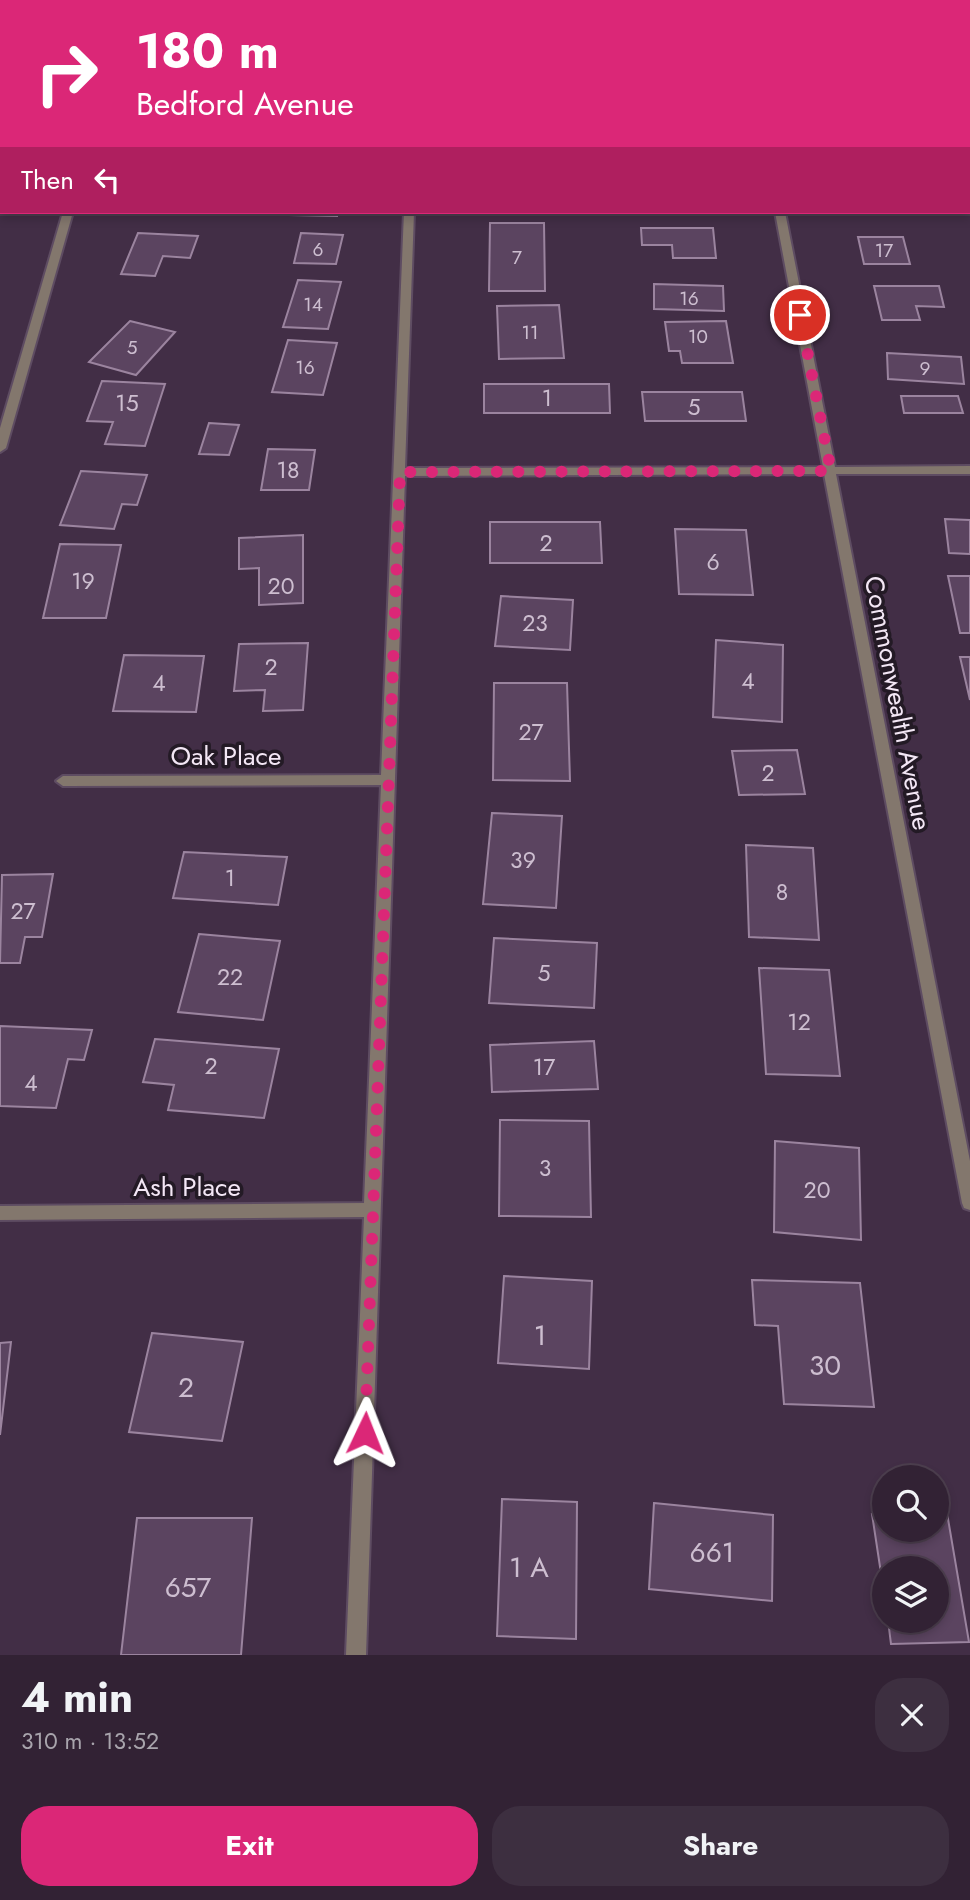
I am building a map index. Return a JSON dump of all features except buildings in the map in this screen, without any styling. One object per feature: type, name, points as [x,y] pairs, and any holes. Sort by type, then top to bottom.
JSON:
[{"type":"street","points":[[0,447],[67,214]]},
{"type":"street","points":[[356,1655],[409,214]]},
{"type":"street","name":"Commonwealth Avenue","points":[[780,214],[970,1203]]},
{"type":"street","points":[[400,472],[970,470]]},
{"type":"street","name":"Oak Place","points":[[63,781],[389,780]]},
{"type":"street","name":"Ash Place","points":[[0,1213],[374,1210]]},
{"type":"route","points":[[365,1433],[400,472],[831,471],[800,315]]}]
